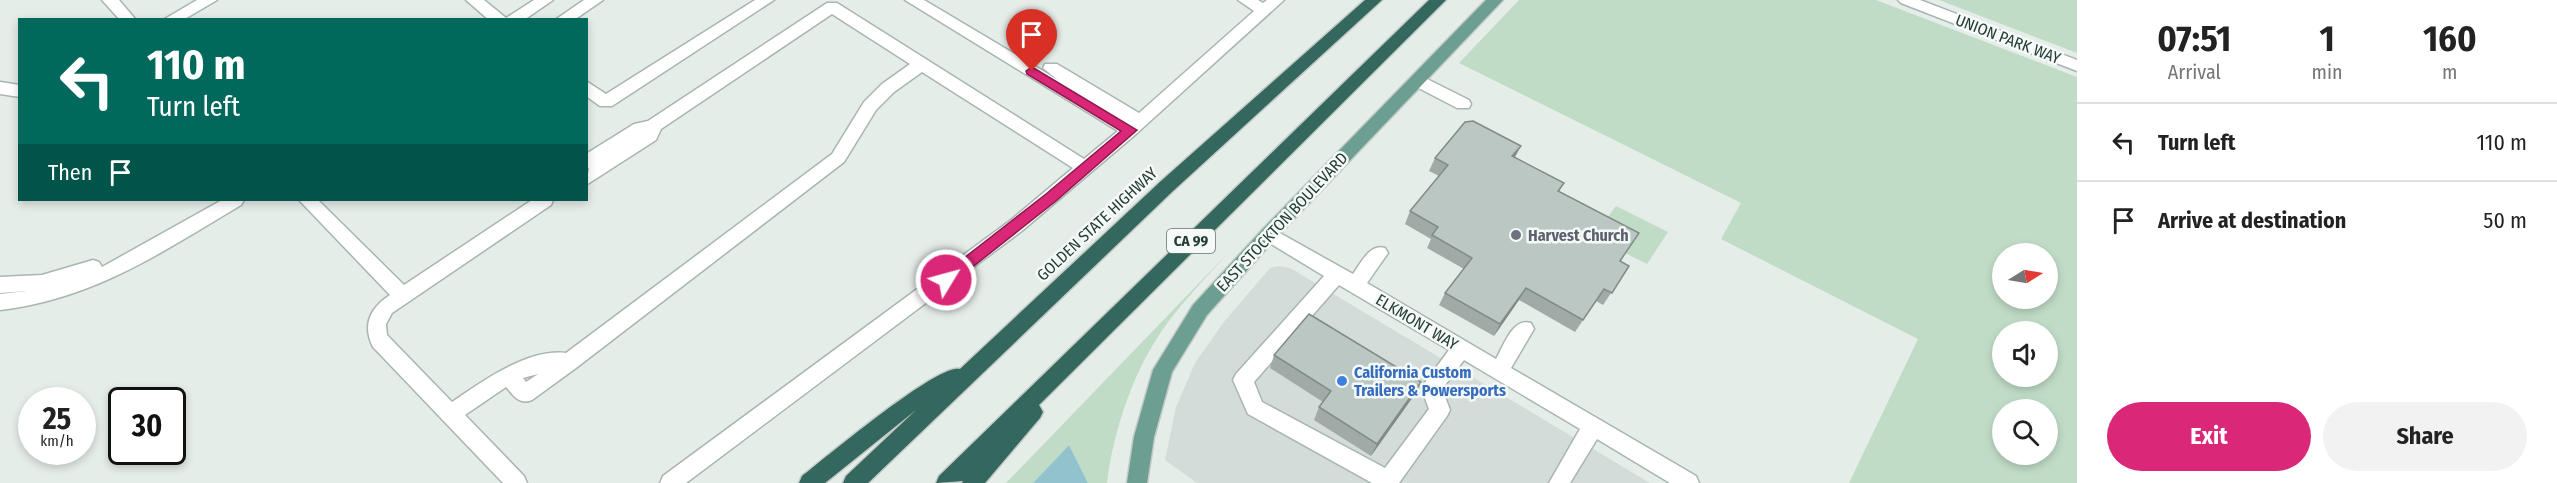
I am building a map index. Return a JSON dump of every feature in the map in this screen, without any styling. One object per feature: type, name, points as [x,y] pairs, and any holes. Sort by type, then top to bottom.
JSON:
[{"type":"highway","name":"GOLDEN STATE HIGHWAY","points":[[853,483],[1167,186],[1374,0]]},
{"type":"highway","name":"CA 99","points":[[946,483],[1113,316],[1438,0]]},
{"type":"highway","points":[[972,483],[1113,316]]},
{"type":"highway","points":[[809,483],[918,397],[979,364]]},
{"type":"main road","name":"EAST STOCKTON BOULEVARD","points":[[1137,483],[1146,426],[1163,370],[1200,310],[1269,234],[1495,0]]},
{"type":"street","points":[[110,0],[127,18]]},
{"type":"street","points":[[174,18],[209,0]]},
{"type":"street","points":[[474,0],[496,18]]},
{"type":"street","points":[[515,18],[545,0]]},
{"type":"street","points":[[565,18],[595,0]]},
{"type":"street","points":[[588,88],[606,102],[766,0]]},
{"type":"street","points":[[914,0],[1135,126]]},
{"type":"street","points":[[936,0],[1135,126]]},
{"type":"street","points":[[1246,0],[1271,5]]},
{"type":"street","name":"UNION PARK WAY","points":[[1906,0],[2077,66]]},
{"type":"street","points":[[670,483],[946,280],[1086,168],[1271,5]]},
{"type":"street","points":[[588,162],[640,128],[652,127],[832,7],[1086,168]]},
{"type":"street","points":[[450,414],[507,375],[525,394],[569,362],[838,158],[849,145],[865,114],[876,99],[921,63]]},
{"type":"street","points":[[1417,80],[1463,104]]},
{"type":"street","points":[[0,88],[18,91]]},
{"type":"street","points":[[588,178],[652,134],[652,127]]},
{"type":"street","points":[[0,285],[42,283],[87,270],[210,201]]},
{"type":"street","points":[[0,302],[40,298],[93,281],[233,201]]},
{"type":"street","points":[[309,201],[403,296]]},
{"type":"street","points":[[517,483],[377,336],[376,324],[385,308],[544,201]]},
{"type":"street","name":"ELKMONT WAY","points":[[1269,234],[1689,483]]},
{"type":"street","points":[[1355,285],[1379,253]]},
{"type":"street","points":[[1337,274],[1243,380],[1255,408],[1388,481],[1440,410],[1431,388],[1461,349]]},
{"type":"street","points":[[1499,371],[1524,329]]},
{"type":"street","points":[[1563,482],[1593,427]]},
{"type":"shaded area","points":[[1278,266],[1290,268],[1650,483],[1197,483],[1165,460],[1176,407],[1195,363],[1223,323],[1270,268]]},
{"type":"green space","points":[[1519,0],[1876,0],[2077,77],[2077,483],[1849,483],[1918,339],[1721,239],[1741,203],[1459,63]]},
{"type":"green space","points":[[1939,0],[2077,0],[2077,53]]},
{"type":"green space","points":[[1616,206],[1668,232],[1647,264],[1625,253],[1599,229]]},
{"type":"green space","points":[[1228,253],[1159,335],[1140,369],[1119,426],[1107,483],[1088,483],[1069,445],[1033,483],[1006,483]]},
{"type":"water","points":[[1069,445],[1088,483],[1033,483]]},
{"type":"building","name":"Harvest Church","points":[[1473,121],[1521,146],[1512,156],[1564,183],[1558,191],[1639,233],[1620,261],[1629,266],[1612,293],[1604,289],[1583,320],[1526,288],[1500,324],[1445,293],[1472,258],[1432,235],[1438,227],[1410,211],[1448,165],[1435,158],[1465,122]]},
{"type":"building","name":"California Custom Trailers & Powersports","points":[[1309,314],[1421,382],[1377,444],[1319,407],[1331,391],[1274,355]]},
{"type":"place","name":"Harvest Church","points":[[1516,235]]},
{"type":"place","name":"California Custom Trailers & Powersports","points":[[1342,381]]},
{"type":"route","points":[[946,280],[1051,198],[1130,130],[1032,71]]}]
